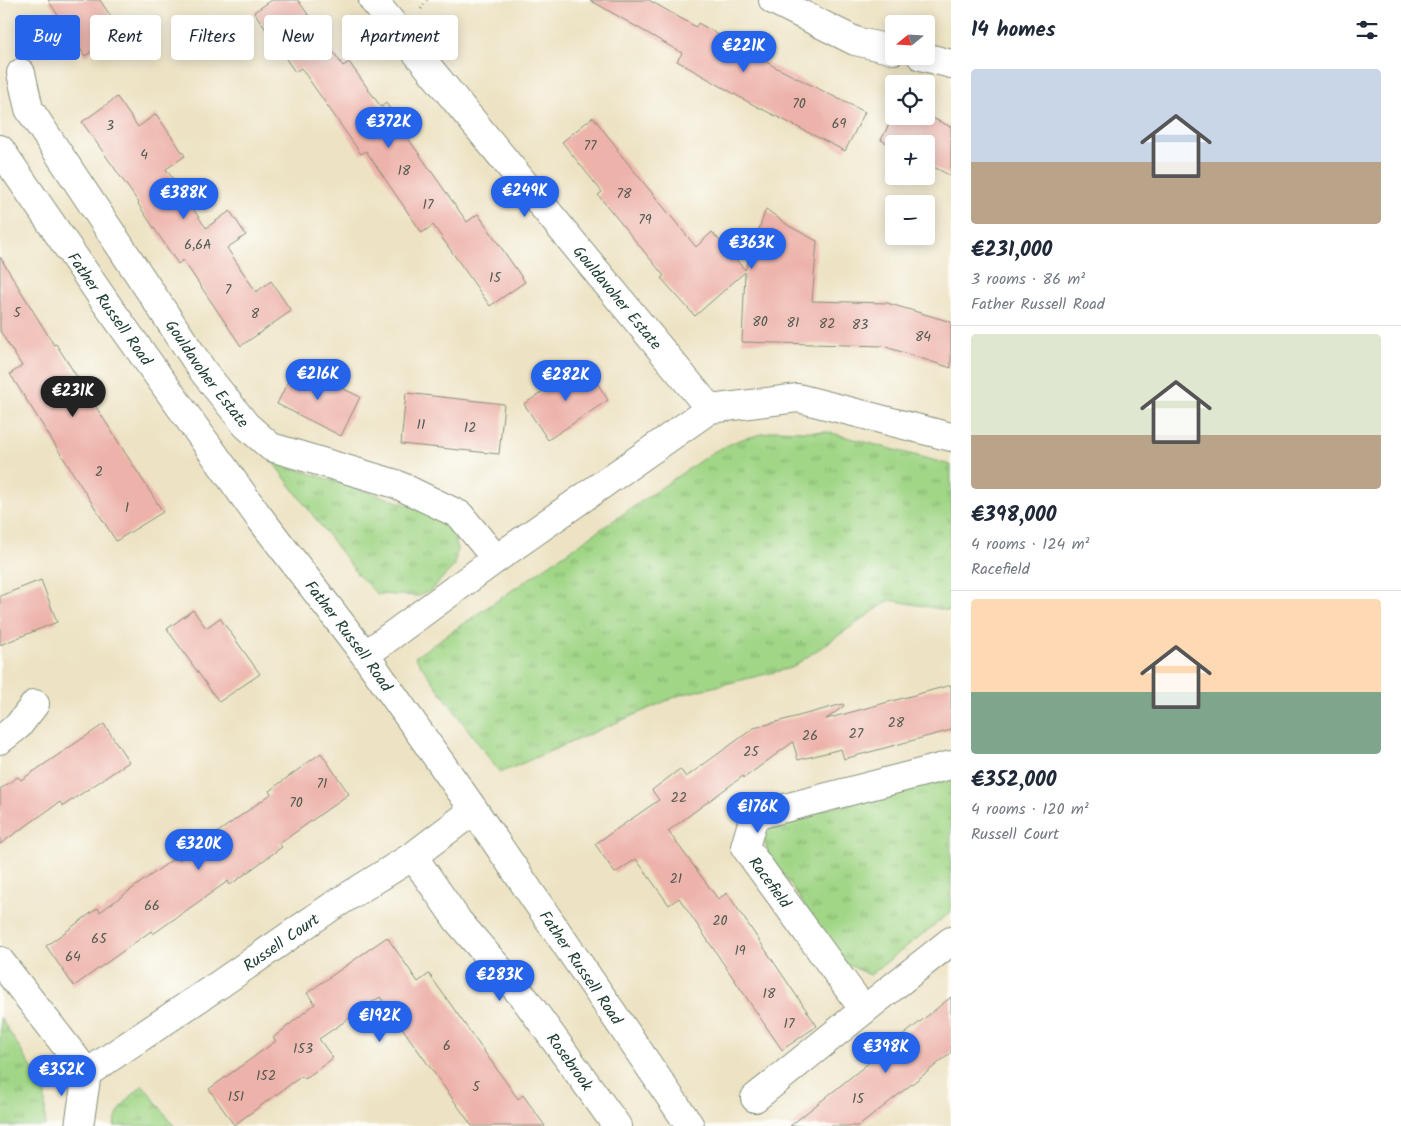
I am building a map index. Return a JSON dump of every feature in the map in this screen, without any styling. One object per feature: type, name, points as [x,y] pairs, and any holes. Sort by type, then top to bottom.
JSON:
[{"type":"street","name":"Gouldavoher Estate","points":[[373,0],[710,409]]},
{"type":"street","points":[[773,0],[856,41],[885,48]]},
{"type":"street","points":[[935,60],[951,64]]},
{"type":"street","name":"Gouldavoher Estate","points":[[21,73],[29,109],[203,371],[246,425],[271,447],[396,484],[460,516],[496,559]]},
{"type":"street","name":"Father Russell Road","points":[[0,149],[106,303],[256,513],[365,655],[474,810],[690,1126]]},
{"type":"street","points":[[365,655],[496,559],[710,409],[798,398],[951,437]]},
{"type":"street","points":[[0,740],[18,726],[35,704]]},
{"type":"street","name":"Racefield","points":[[864,1010],[745,848],[754,816],[951,765]]},
{"type":"street","name":"Russell Court","points":[[87,1073],[331,907],[413,856],[474,810]]},
{"type":"street","name":"Rosebrook","points":[[413,856],[458,921],[525,999],[616,1126]]},
{"type":"street","points":[[756,1098],[951,941]]},
{"type":"street","points":[[0,961],[87,1073],[79,1126]]},
{"type":"green space","points":[[777,430],[828,432],[951,465],[951,611],[890,600],[791,668],[680,695],[500,773],[415,657],[713,452],[739,440]]},
{"type":"green space","points":[[272,461],[436,514],[447,524],[454,535],[457,549],[455,565],[431,590],[419,596],[377,594],[358,575]]},
{"type":"green space","points":[[951,777],[951,912],[870,975],[845,963],[768,853],[764,839],[774,822]]},
{"type":"green space","points":[[0,1017],[45,1089],[45,1126],[0,1126]]},
{"type":"green space","points":[[143,1085],[174,1126],[114,1126],[121,1108]]},
{"type":"building","points":[[48,0],[100,0],[110,15],[90,15],[90,53],[85,56],[80,48],[80,15],[58,15]]},
{"type":"building","points":[[272,0],[298,0],[308,15],[264,15],[264,27],[254,12]]},
{"type":"building","points":[[590,0],[649,0],[696,27],[698,23],[775,67],[865,112],[845,151],[750,103],[677,61],[682,53]]},
{"type":"building","points":[[332,50],[343,66],[349,62],[381,107],[386,103],[402,126],[400,127],[467,222],[478,214],[525,282],[490,306],[433,225],[422,233],[366,151],[361,154],[301,68],[295,72],[287,60],[332,60]]},
{"type":"building","points":[[117,97],[138,127],[156,114],[185,156],[166,169],[206,228],[230,211],[246,235],[227,248],[256,292],[271,281],[291,311],[241,346],[183,260],[178,264],[139,203],[82,122]]},
{"type":"building","points":[[593,117],[617,150],[696,247],[712,232],[745,270],[766,209],[789,226],[817,241],[812,301],[887,303],[951,322],[951,368],[883,346],[742,342],[745,272],[695,316],[661,278],[664,276],[598,195],[602,192],[562,142]]},
{"type":"building","points":[[935,119],[951,127],[951,176],[935,168],[935,135],[885,135],[885,142],[881,140],[889,125],[935,125]]},
{"type":"building","points":[[0,257],[54,345],[56,344],[163,512],[116,541],[10,374],[22,366],[0,331]]},
{"type":"building","points":[[585,364],[608,400],[548,440],[524,404]]},
{"type":"building","points":[[296,365],[360,397],[341,436],[277,404]]},
{"type":"building","points":[[406,393],[504,404],[499,454],[401,444]]},
{"type":"building","points":[[41,580],[57,622],[0,645],[0,596]]},
{"type":"building","points":[[193,610],[206,628],[220,618],[260,674],[219,702],[167,629]]},
{"type":"building","points":[[951,685],[951,730],[844,759],[841,749],[798,760],[793,742],[668,831],[718,899],[727,893],[817,1026],[782,1050],[679,898],[669,905],[636,859],[615,873],[595,844],[659,800],[652,790],[680,769],[686,777],[754,728],[843,704],[844,706],[826,719]]},
{"type":"building","points":[[104,724],[129,762],[63,806],[60,802],[0,844],[0,789],[18,777],[21,780]]},
{"type":"building","points":[[321,753],[349,794],[279,844],[282,847],[230,885],[228,881],[153,934],[151,931],[74,986],[46,946],[98,908],[100,912],[176,857],[179,860],[271,794],[269,791]]},
{"type":"building","points":[[387,937],[418,982],[429,974],[518,1099],[523,1095],[545,1126],[472,1126],[380,997],[319,1039],[333,1058],[305,1079],[302,1076],[234,1125],[209,1089],[276,1041],[273,1038],[315,1004],[307,993]]},
{"type":"building","points":[[951,997],[951,1053],[859,1126],[790,1126]]}]
